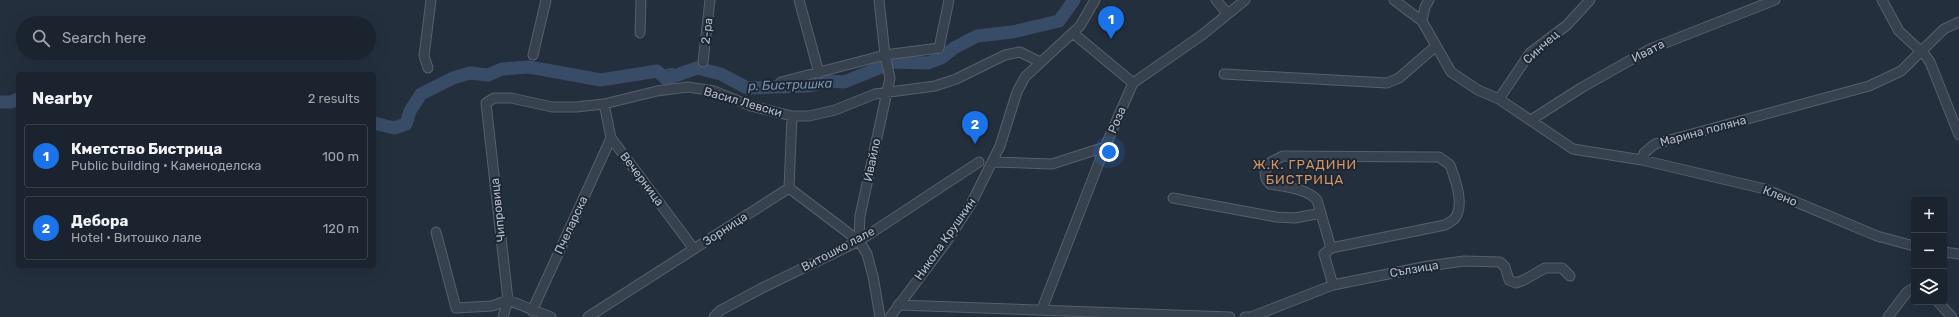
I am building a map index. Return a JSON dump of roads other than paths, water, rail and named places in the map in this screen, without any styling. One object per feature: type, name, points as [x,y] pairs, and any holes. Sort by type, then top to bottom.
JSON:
[{"type":"street","points":[[428,68],[424,56],[431,0]]},
{"type":"street","points":[[533,55],[546,0]]},
{"type":"street","points":[[640,33],[641,0]]},
{"type":"street","name":"2-ра","points":[[703,62],[710,0]]},
{"type":"street","points":[[799,0],[819,73]]},
{"type":"street","name":"Ивайло","points":[[859,241],[860,216],[890,78],[885,55],[879,0]]},
{"type":"street","points":[[782,82],[885,55],[939,48],[949,0]]},
{"type":"street","name":"Никола Крушкин","points":[[890,317],[947,241],[971,204],[992,162],[1017,92],[1025,77],[1080,26],[1095,0]]},
{"type":"street","points":[[1216,0],[1227,13]]},
{"type":"street","points":[[1073,33],[1133,82],[1202,35],[1227,13],[1245,0]]},
{"type":"street","points":[[1394,0],[1422,21],[1451,72],[1478,90],[1498,99],[1573,148],[1642,160]]},
{"type":"street","points":[[1422,21],[1425,7],[1430,0]]},
{"type":"street","name":"Синчец","points":[[1498,99],[1530,53],[1567,25],[1590,0]]},
{"type":"street","name":"Ивата","points":[[1531,120],[1650,49],[1775,0]]},
{"type":"street","points":[[1882,0],[1899,31],[1930,62],[1959,135]]},
{"type":"street","name":"Марина поляна","points":[[1642,160],[1644,153],[1655,144],[1869,86],[1901,71],[1944,29],[1959,22]]},
{"type":"street","points":[[1224,74],[1387,83],[1399,78],[1436,46]]},
{"type":"street","name":"Васил Левски","points":[[486,103],[494,98],[511,98],[552,107],[576,107],[604,104],[657,91],[688,87],[714,91],[751,106],[792,116],[809,116],[835,110],[875,94],[942,83],[956,79],[1005,54],[1020,52],[1040,62]]},
{"type":"street","name":"Роза","points":[[1042,309],[1105,147],[1133,82]]},
{"type":"street","name":"Чипровица","points":[[486,103],[508,300],[503,317]]},
{"type":"street","name":"Вечерница","points":[[604,104],[611,138],[694,248]]},
{"type":"street","points":[[792,116],[789,188],[859,241],[867,254],[873,276],[880,317]]},
{"type":"street","name":"Пчеларска","points":[[532,311],[611,138]]},
{"type":"street","points":[[992,162],[1052,164],[1105,147]]},
{"type":"street","points":[[1331,248],[1317,200],[1312,194],[1270,184],[1266,179],[1265,171],[1272,162],[1283,156],[1439,157],[1450,165],[1456,182],[1460,208],[1455,219],[1445,224],[1331,248],[1324,254],[1333,285]]},
{"type":"street","name":"Клено","points":[[1642,160],[1765,189],[1877,236],[1911,245]]},
{"type":"street","name":"Витошко лале","points":[[714,317],[721,310],[762,288],[859,241],[979,162]]},
{"type":"street","name":"Зорница","points":[[588,317],[789,188]]},
{"type":"street","points":[[1173,198],[1276,217],[1295,218],[1321,213]]},
{"type":"street","points":[[436,232],[456,308],[492,306],[508,300],[532,311],[551,317]]},
{"type":"street","points":[[1947,252],[1959,254]]},
{"type":"street","name":"Сълзица","points":[[1245,317],[1251,317],[1333,285],[1464,261],[1500,262],[1505,267],[1509,280],[1516,283],[1545,268],[1562,268],[1570,276]]},
{"type":"street","points":[[1888,317],[1907,292],[1911,290]]},
{"type":"street","points":[[898,305],[1042,309],[1230,317]]},
{"type":"street","points":[[1941,305],[1952,317]]},
{"type":"waterway","name":"р. Бистришка","points":[[376,124],[394,128],[406,124],[410,111],[421,94],[453,78],[470,73],[488,75],[502,69],[529,67],[601,80],[657,71],[666,79],[697,68],[721,74],[747,88],[809,86],[829,81],[844,82],[894,62],[928,63],[941,58],[954,48],[977,36],[1012,32],[1059,21],[1074,0]]},
{"type":"waterway","name":"р. Бистришка","points":[[941,51],[954,48]]},
{"type":"waterway","name":"р. Бистришка","points":[[894,62],[915,55]]},
{"type":"waterway","points":[[657,71],[673,69],[680,76]]},
{"type":"waterway","name":"р. Бистришка","points":[[0,102],[11,102],[16,100]]},
{"type":"place","name":"Кметство Бистрица","points":[[1111,39]]},
{"type":"place","name":"Дебора","points":[[975,144]]},
{"type":"district","name":"Ж.К. ГРАДИНИ БИСТРИЦА","points":[[1305,172]]}]
